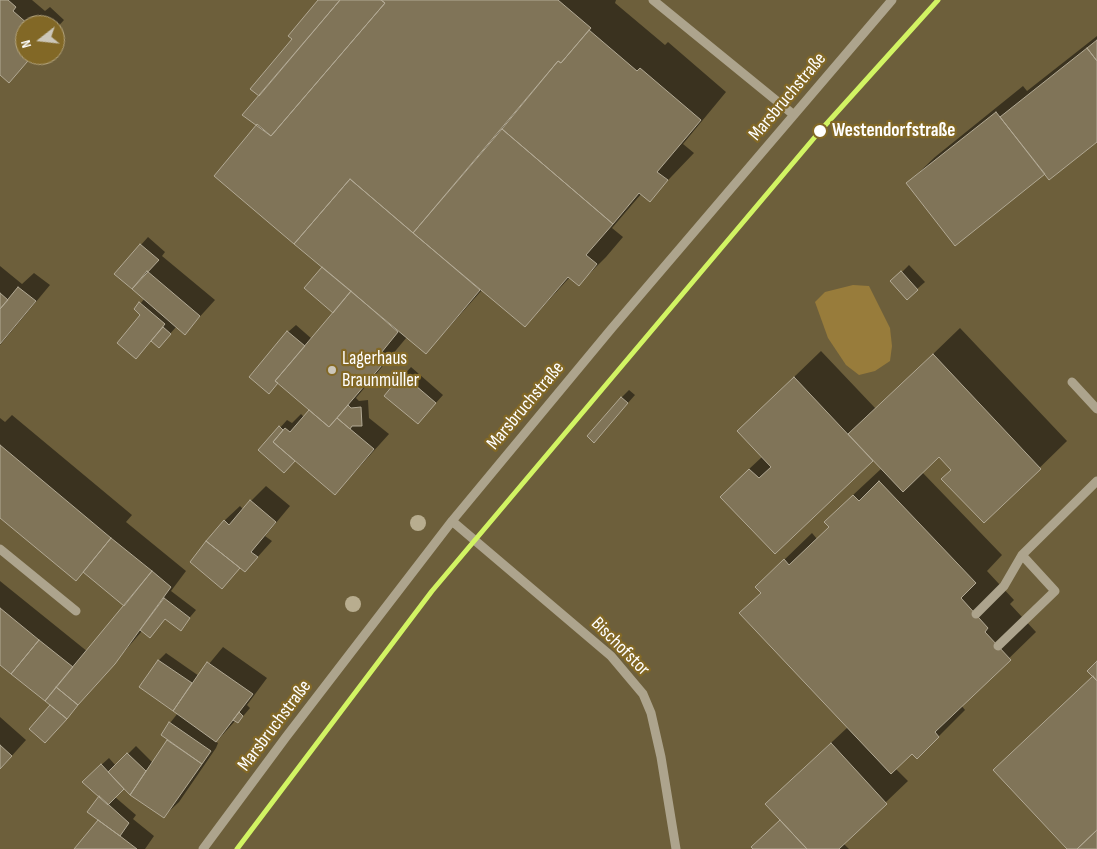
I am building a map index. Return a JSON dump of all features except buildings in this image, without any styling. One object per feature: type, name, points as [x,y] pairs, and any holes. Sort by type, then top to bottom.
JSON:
[{"type":"street","points":[[653,0],[794,115]]},
{"type":"street","name":"Marsbruchstraße","points":[[204,849],[286,736],[452,521],[612,328],[892,0]]},
{"type":"street","points":[[1072,382],[1097,409]]},
{"type":"street","points":[[976,614],[1004,586],[1022,555],[1097,481]]},
{"type":"street","name":"Bischofstor","points":[[452,521],[610,656],[643,694],[651,713],[661,757],[676,849]]},
{"type":"street","points":[[0,548],[76,610]]},
{"type":"street","points":[[998,646],[1055,591],[1022,555]]},
{"type":"shaded area","points":[[853,285],[869,286],[890,328],[892,346],[890,361],[875,371],[859,375],[846,365],[828,338],[815,302],[825,292]]},
{"type":"transit line","points":[[237,849],[432,591],[820,131],[938,0]]},
{"type":"place","name":"Westendorfstraße","points":[[820,131]]},
{"type":"place","name":"Lagerhaus Braunmüller","points":[[332,370]]}]
